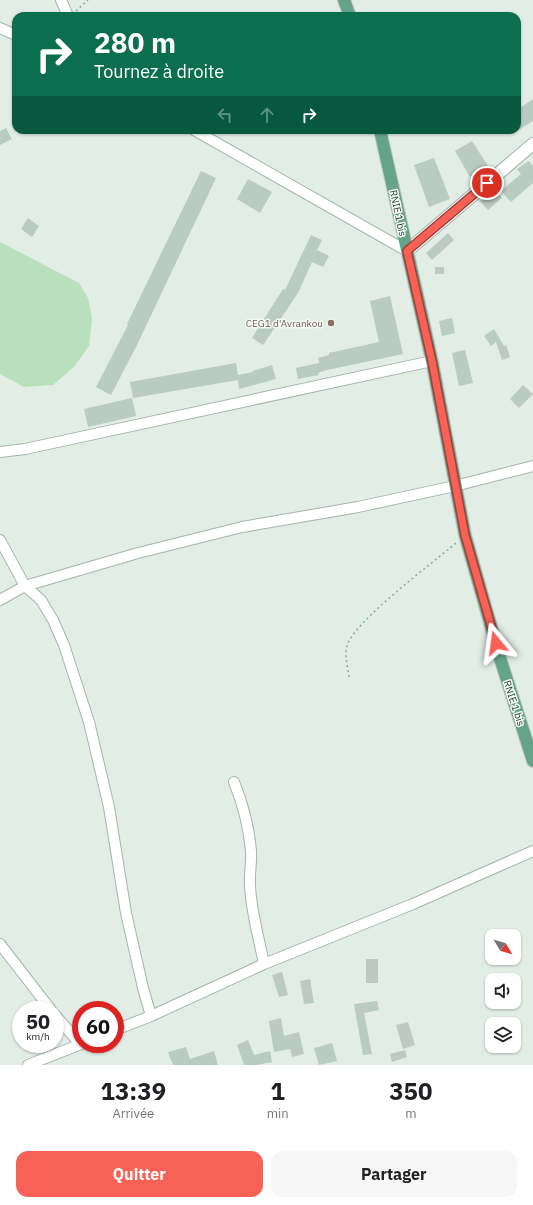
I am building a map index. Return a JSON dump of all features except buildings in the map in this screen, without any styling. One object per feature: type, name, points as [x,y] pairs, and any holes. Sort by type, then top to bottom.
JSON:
[{"type":"main road","points":[[344,0],[348,12]]},
{"type":"main road","name":"RNIE 1 bis","points":[[381,134],[432,361],[465,535],[500,658],[533,761]]},
{"type":"street","points":[[61,0],[70,12]]},
{"type":"street","points":[[0,28],[12,33]]},
{"type":"street","points":[[201,134],[407,251],[533,144]]},
{"type":"street","points":[[0,452],[25,448],[432,361]]},
{"type":"street","points":[[0,600],[25,586],[138,553],[242,528],[358,507],[455,486],[533,466]]},
{"type":"street","points":[[0,540],[25,586],[41,600],[53,620],[64,645],[89,722],[109,807],[126,913],[151,1016]]},
{"type":"street","points":[[234,782],[243,806],[251,850],[250,884],[253,910],[264,964]]},
{"type":"street","points":[[124,1026],[151,1016],[264,964],[413,904],[533,851]]},
{"type":"street","points":[[0,944],[44,1001]]},
{"type":"street","points":[[64,1025],[72,1034]]},
{"type":"street","points":[[28,1065],[72,1048]]},
{"type":"path","points":[[73,12],[88,0]]},
{"type":"path","points":[[349,677],[346,658],[347,646],[355,631],[404,585],[465,535]]},
{"type":"green space","points":[[0,242],[79,283],[88,298],[92,318],[89,346],[74,367],[53,385],[24,387],[0,374]]},
{"type":"place","name":"CEG1 d'Avrankou","points":[[331,323]]},
{"type":"route","points":[[487,183],[407,251],[432,361],[465,535],[496,643]]}]
